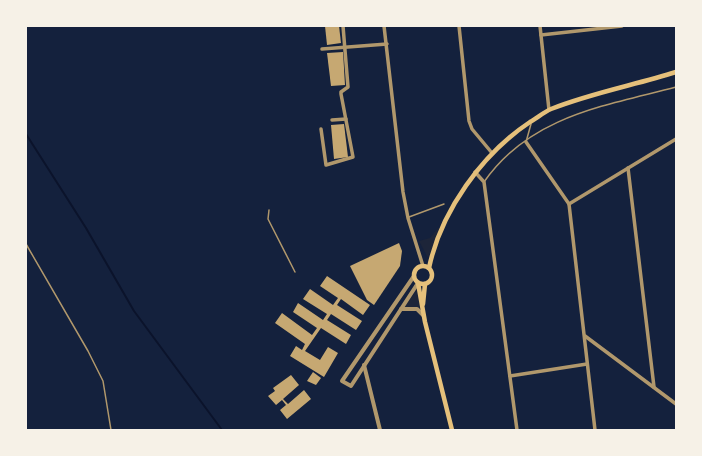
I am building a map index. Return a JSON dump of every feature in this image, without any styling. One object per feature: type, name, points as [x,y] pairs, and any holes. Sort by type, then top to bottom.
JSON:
[{"type":"main road","points":[[418,283],[425,284],[430,282],[432,276],[429,268],[444,223],[475,172],[492,153],[517,131],[549,110],[579,99],[676,72]]},
{"type":"main road","points":[[429,268],[423,266],[418,268],[414,276],[418,283],[424,316],[452,430]]},
{"type":"main road","points":[[423,310],[425,284]]},
{"type":"street","points":[[321,129],[326,165],[353,157],[341,94],[341,92],[348,87],[343,26]]},
{"type":"street","points":[[384,26],[403,192],[408,218],[423,266]]},
{"type":"street","points":[[459,26],[469,121],[472,129],[492,153]]},
{"type":"street","points":[[540,26],[549,110]]},
{"type":"street","points":[[541,35],[622,26]]},
{"type":"street","points":[[322,49],[387,44]]},
{"type":"street","points":[[332,120],[346,119]]},
{"type":"street","points":[[569,204],[676,139]]},
{"type":"street","points":[[526,142],[569,204],[595,428],[600,430]]},
{"type":"street","points":[[628,168],[654,387]]},
{"type":"street","points":[[475,172],[484,182],[517,430]]},
{"type":"street","points":[[414,276],[342,380],[351,386],[418,283]]},
{"type":"street","points":[[401,309],[416,309],[424,316]]},
{"type":"street","points":[[585,336],[676,404]]},
{"type":"street","points":[[510,376],[587,364]]},
{"type":"street","points":[[364,365],[380,430]]},
{"type":"lane","points":[[484,182],[495,166],[513,150],[550,125],[577,113],[676,87]]},
{"type":"lane","points":[[526,142],[532,122]]},
{"type":"lane","points":[[408,218],[444,204]]},
{"type":"lane","points":[[269,210],[268,219],[295,272]]},
{"type":"lane","points":[[26,244],[88,351],[103,381],[111,430]]},
{"type":"shaded area","points":[[438,228],[440,229],[428,258],[419,241],[430,238]]},
{"type":"shaded area","points":[[417,290],[421,311],[417,307],[404,307]]},
{"type":"building","points":[[325,26],[339,26],[341,43],[327,45]]},
{"type":"building","points":[[343,52],[345,85],[331,86],[327,53]]},
{"type":"building","points":[[344,124],[348,157],[334,159],[331,125]]},
{"type":"building","points":[[399,243],[402,251],[400,266],[374,305],[367,300],[350,266]]},
{"type":"building","points":[[327,276],[370,305],[363,315],[341,299],[337,305],[362,321],[356,330],[331,314],[327,320],[351,335],[346,344],[321,328],[305,351],[320,360],[328,347],[338,353],[324,377],[290,356],[296,346],[302,350],[305,344],[275,323],[282,313],[312,335],[317,328],[293,312],[298,303],[323,320],[327,314],[303,299],[310,289],[333,305],[338,298],[320,286]]},
{"type":"building","points":[[313,372],[321,378],[316,385],[307,381]]},
{"type":"building","points":[[291,375],[299,385],[283,399],[288,404],[304,390],[311,399],[287,419],[280,410],[286,405],[282,400],[276,405],[268,396],[275,391],[273,388]]},
{"type":"waterway","points":[[26,134],[86,228],[134,311],[222,430]]}]
